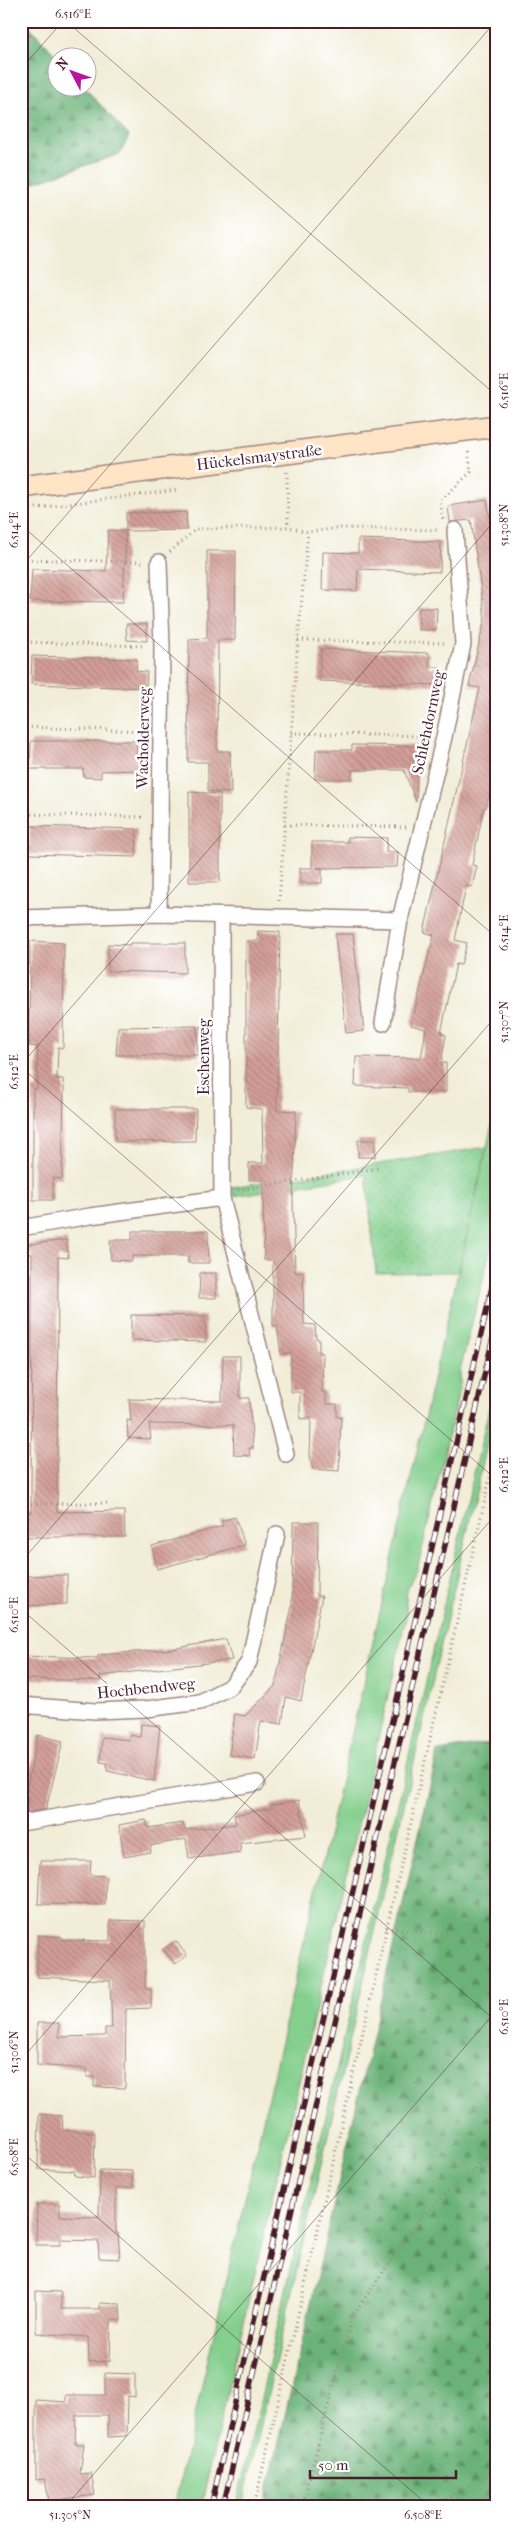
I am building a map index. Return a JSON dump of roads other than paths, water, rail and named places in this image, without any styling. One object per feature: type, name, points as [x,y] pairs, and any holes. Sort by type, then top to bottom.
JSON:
[{"type":"main road","name":"Hückelsmaystraße","points":[[21,487],[497,426]]},
{"type":"street","name":"Schlehdornweg","points":[[383,1023],[400,920],[444,736],[463,644],[449,530]]},
{"type":"street","name":"Wacholderweg","points":[[159,562],[162,646],[159,914]]},
{"type":"street","points":[[21,918],[159,914],[400,920]]},
{"type":"street","name":"Eschenweg","points":[[221,916],[222,1198],[286,1454]]},
{"type":"street","points":[[21,1228],[90,1216],[222,1198]]},
{"type":"street","name":"Hochbendweg","points":[[21,1705],[95,1711],[146,1709],[200,1702],[231,1686],[249,1662],[276,1534]]},
{"type":"street","points":[[21,1823],[257,1783]]},
{"type":"railway","points":[[211,2507],[497,1265]]},
{"type":"railway","points":[[223,2507],[497,1320]]}]
